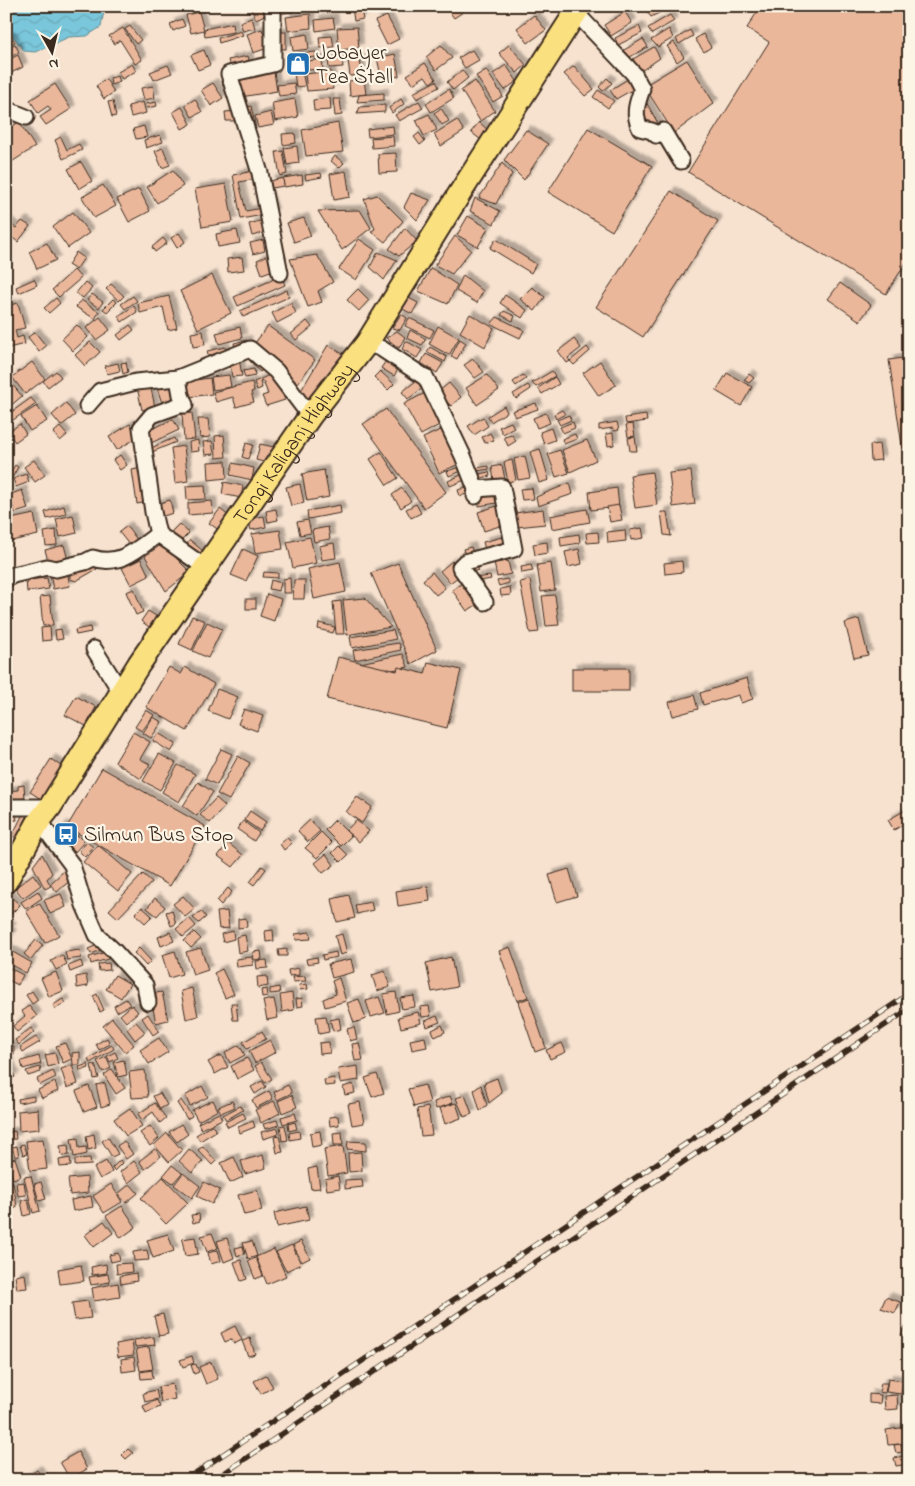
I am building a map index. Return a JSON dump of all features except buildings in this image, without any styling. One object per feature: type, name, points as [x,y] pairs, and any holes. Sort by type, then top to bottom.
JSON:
[{"type":"main road","name":"Tongi Kaliganj Highway","points":[[6,881],[44,814],[121,692],[310,416],[367,343],[460,193],[578,10]]},
{"type":"street","points":[[271,6],[273,13],[273,64],[229,74],[260,173],[280,273]]},
{"type":"street","points":[[578,10],[634,74],[642,89],[636,106],[636,118],[640,128],[652,131],[656,135],[664,131],[680,161]]},
{"type":"street","points":[[6,109],[26,118]]},
{"type":"street","points":[[367,343],[382,349],[426,378],[445,415],[475,492],[502,487],[514,549],[465,562],[460,567],[485,602]]},
{"type":"street","points":[[87,406],[100,391],[136,382],[178,378],[250,350],[276,371],[310,416]]},
{"type":"street","points":[[178,378],[180,395],[185,405],[152,415],[141,428],[153,512],[158,534],[206,568]]},
{"type":"street","points":[[9,577],[47,567],[56,568],[86,562],[93,558],[104,562],[122,559],[158,534]]},
{"type":"street","points":[[94,649],[121,692]]},
{"type":"street","points":[[6,807],[44,814],[72,865],[84,905],[96,935],[114,951],[145,985],[148,1002]]},
{"type":"water","points":[[26,6],[102,6],[104,11],[101,27],[87,36],[69,37],[35,52],[24,51],[8,29],[9,13]]},
{"type":"railway","points":[[185,1480],[909,994]]},
{"type":"railway","points":[[214,1480],[909,1009]]},
{"type":"place","name":"Jobayer Tea Stall","points":[[298,64]]},
{"type":"place","name":"Silmun Bus Stop","points":[[66,834]]}]
